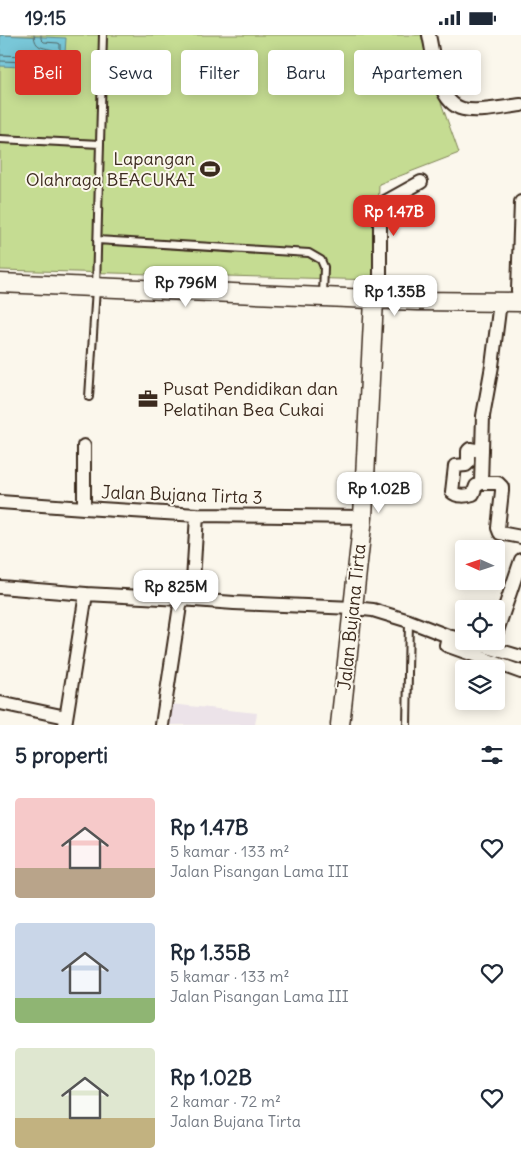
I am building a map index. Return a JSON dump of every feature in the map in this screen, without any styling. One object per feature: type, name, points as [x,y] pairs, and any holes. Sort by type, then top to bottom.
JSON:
[{"type":"street","points":[[429,35],[439,82],[451,104],[463,109],[478,110],[521,105]]},
{"type":"street","points":[[377,300],[381,208],[385,202],[421,182]]},
{"type":"street","points":[[0,283],[377,300],[520,302],[518,290],[521,202]]},
{"type":"street","name":"Jalan Bujana Tirta","points":[[340,725],[362,517],[377,300]]},
{"type":"street","points":[[480,483],[484,402],[489,388],[500,302]]},
{"type":"street","points":[[84,446],[84,509]]},
{"type":"street","points":[[482,451],[470,449],[468,451],[468,463],[455,466],[452,492],[456,495],[473,494],[476,486],[480,483],[498,483],[502,487],[498,529],[500,533],[521,537]]},
{"type":"street","name":"Jalan Bujana Tirta 3","points":[[0,502],[197,515],[362,517]]},
{"type":"street","points":[[193,581],[197,515]]},
{"type":"street","points":[[505,607],[521,560]]},
{"type":"street","points":[[0,587],[86,594],[380,611],[455,638]]},
{"type":"street","points":[[0,703],[65,721],[86,594]]},
{"type":"street","points":[[162,725],[181,599]]},
{"type":"street","points":[[448,636],[446,645],[521,672]]},
{"type":"street","points":[[505,650],[521,657]]},
{"type":"lane","points":[[89,397],[96,288],[103,35]]},
{"type":"lane","points":[[0,139],[100,144]]},
{"type":"lane","points":[[97,240],[309,253],[321,260],[324,267],[323,297]]},
{"type":"lane","points":[[407,725],[409,621]]},
{"type":"shaded area","points":[[170,704],[257,713],[255,725],[168,725]]},
{"type":"green space","name":"Lapangan Olahraga BEACUKAI","points":[[0,35],[421,35],[425,50],[354,50],[354,95],[438,95],[459,153],[379,184],[376,280],[0,270]]},
{"type":"water","points":[[0,35],[66,38],[65,50],[15,50],[15,67],[0,66]]},
{"type":"place","name":"Lapangan Olahraga BEACUKAI","points":[[210,169]]},
{"type":"place","name":"Pusat Pendidikan dan Pelatihan Bea Cukai","points":[[148,399]]}]
